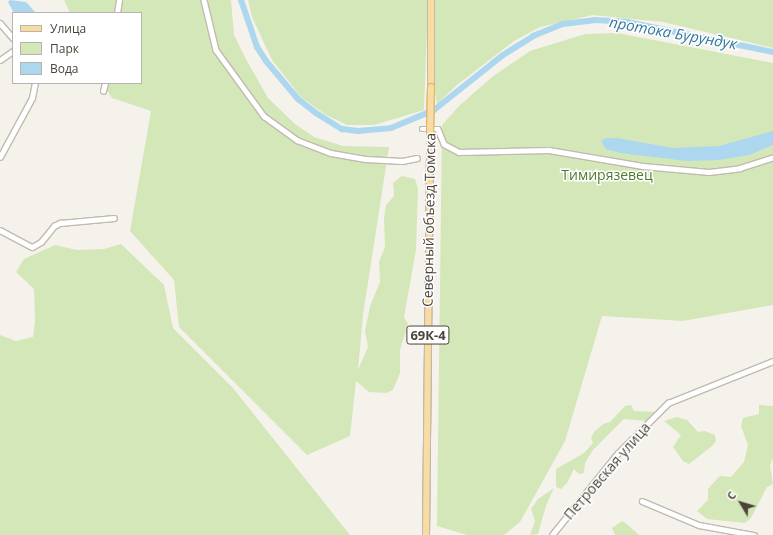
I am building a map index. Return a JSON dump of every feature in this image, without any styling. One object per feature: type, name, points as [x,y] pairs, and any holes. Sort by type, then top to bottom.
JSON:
[{"type":"main road","name":"Северный объезд Томска","points":[[426,535],[431,0]]},
{"type":"street","points":[[117,12],[118,0]]},
{"type":"street","points":[[204,0],[214,47],[264,116],[297,140],[331,153],[366,159],[402,161],[417,158]]},
{"type":"street","points":[[0,23],[12,37]]},
{"type":"street","points":[[0,60],[12,52]]},
{"type":"street","points":[[0,157],[32,98],[35,84]]},
{"type":"street","points":[[103,91],[105,84]]},
{"type":"street","points":[[422,129],[438,129],[444,144],[459,152],[549,150],[643,166],[709,172],[740,168],[773,157]]},
{"type":"street","points":[[0,230],[32,247],[41,242],[54,226],[60,223],[114,218]]},
{"type":"street","name":"Петровская улица","points":[[552,535],[618,453],[668,403],[773,361]]},
{"type":"street","points":[[642,501],[699,525],[754,535]]},
{"type":"green space","points":[[64,0],[231,0],[234,35],[247,61],[268,98],[295,124],[314,137],[343,146],[389,147],[363,315],[358,370],[368,347],[365,331],[370,306],[380,282],[379,262],[385,247],[384,218],[386,205],[394,196],[393,183],[402,176],[415,179],[418,189],[416,250],[404,317],[408,324],[400,350],[400,373],[393,390],[386,393],[369,392],[356,381],[350,436],[307,455],[179,327],[174,280],[130,231],[151,111],[112,98],[103,84],[142,84],[142,12],[70,12]]},
{"type":"green space","points":[[248,0],[428,0],[424,110],[374,125],[347,125],[326,115],[301,97],[272,60],[252,17]]},
{"type":"green space","points":[[435,0],[773,0],[773,48],[663,22],[593,15],[540,27],[514,41],[457,85],[437,104],[434,87]]},
{"type":"green space","name":"Тимирязевец","points":[[617,33],[773,63],[773,305],[683,321],[602,316],[565,441],[520,522],[504,535],[467,535],[437,526],[442,125],[459,106],[492,77],[530,51],[585,34]]},
{"type":"green space","points":[[121,244],[164,285],[173,328],[233,388],[350,535],[0,535],[0,335],[16,341],[33,337],[35,321],[34,289],[16,272],[24,259],[55,245],[77,250],[104,249]]},
{"type":"green space","points":[[631,405],[634,411],[656,412],[647,421],[624,419],[593,450],[585,463],[584,473],[579,474],[574,469],[567,483],[561,489],[556,487],[556,469],[584,453],[593,443],[591,438],[594,432],[603,424],[610,422],[625,406]]},
{"type":"green space","points":[[759,405],[773,406],[773,458],[770,466],[773,484],[767,487],[751,518],[745,523],[707,519],[697,511],[708,500],[708,489],[714,482],[720,476],[731,477],[744,462],[748,445],[741,426],[743,418],[759,414]]},
{"type":"green space","points":[[677,417],[687,420],[698,432],[705,431],[715,435],[716,441],[712,446],[689,464],[683,461],[673,447],[681,435],[664,421]]},
{"type":"green space","points":[[554,488],[546,506],[538,534],[530,535],[535,521],[531,509],[538,499]]},
{"type":"green space","points":[[622,521],[639,535],[615,535],[612,528]]},
{"type":"water","points":[[10,0],[26,2],[35,12],[13,12],[8,2]]},
{"type":"water","points":[[773,131],[773,145],[749,155],[719,160],[687,161],[620,153],[606,149],[601,141],[606,138],[617,138],[673,148],[719,146]]},
{"type":"waterway","name":"протока Бурундук","points":[[241,0],[257,47],[266,61],[298,99],[316,113],[342,129],[358,131],[391,128],[434,110],[503,55],[533,36],[563,24],[594,20],[627,22],[773,52]]}]
